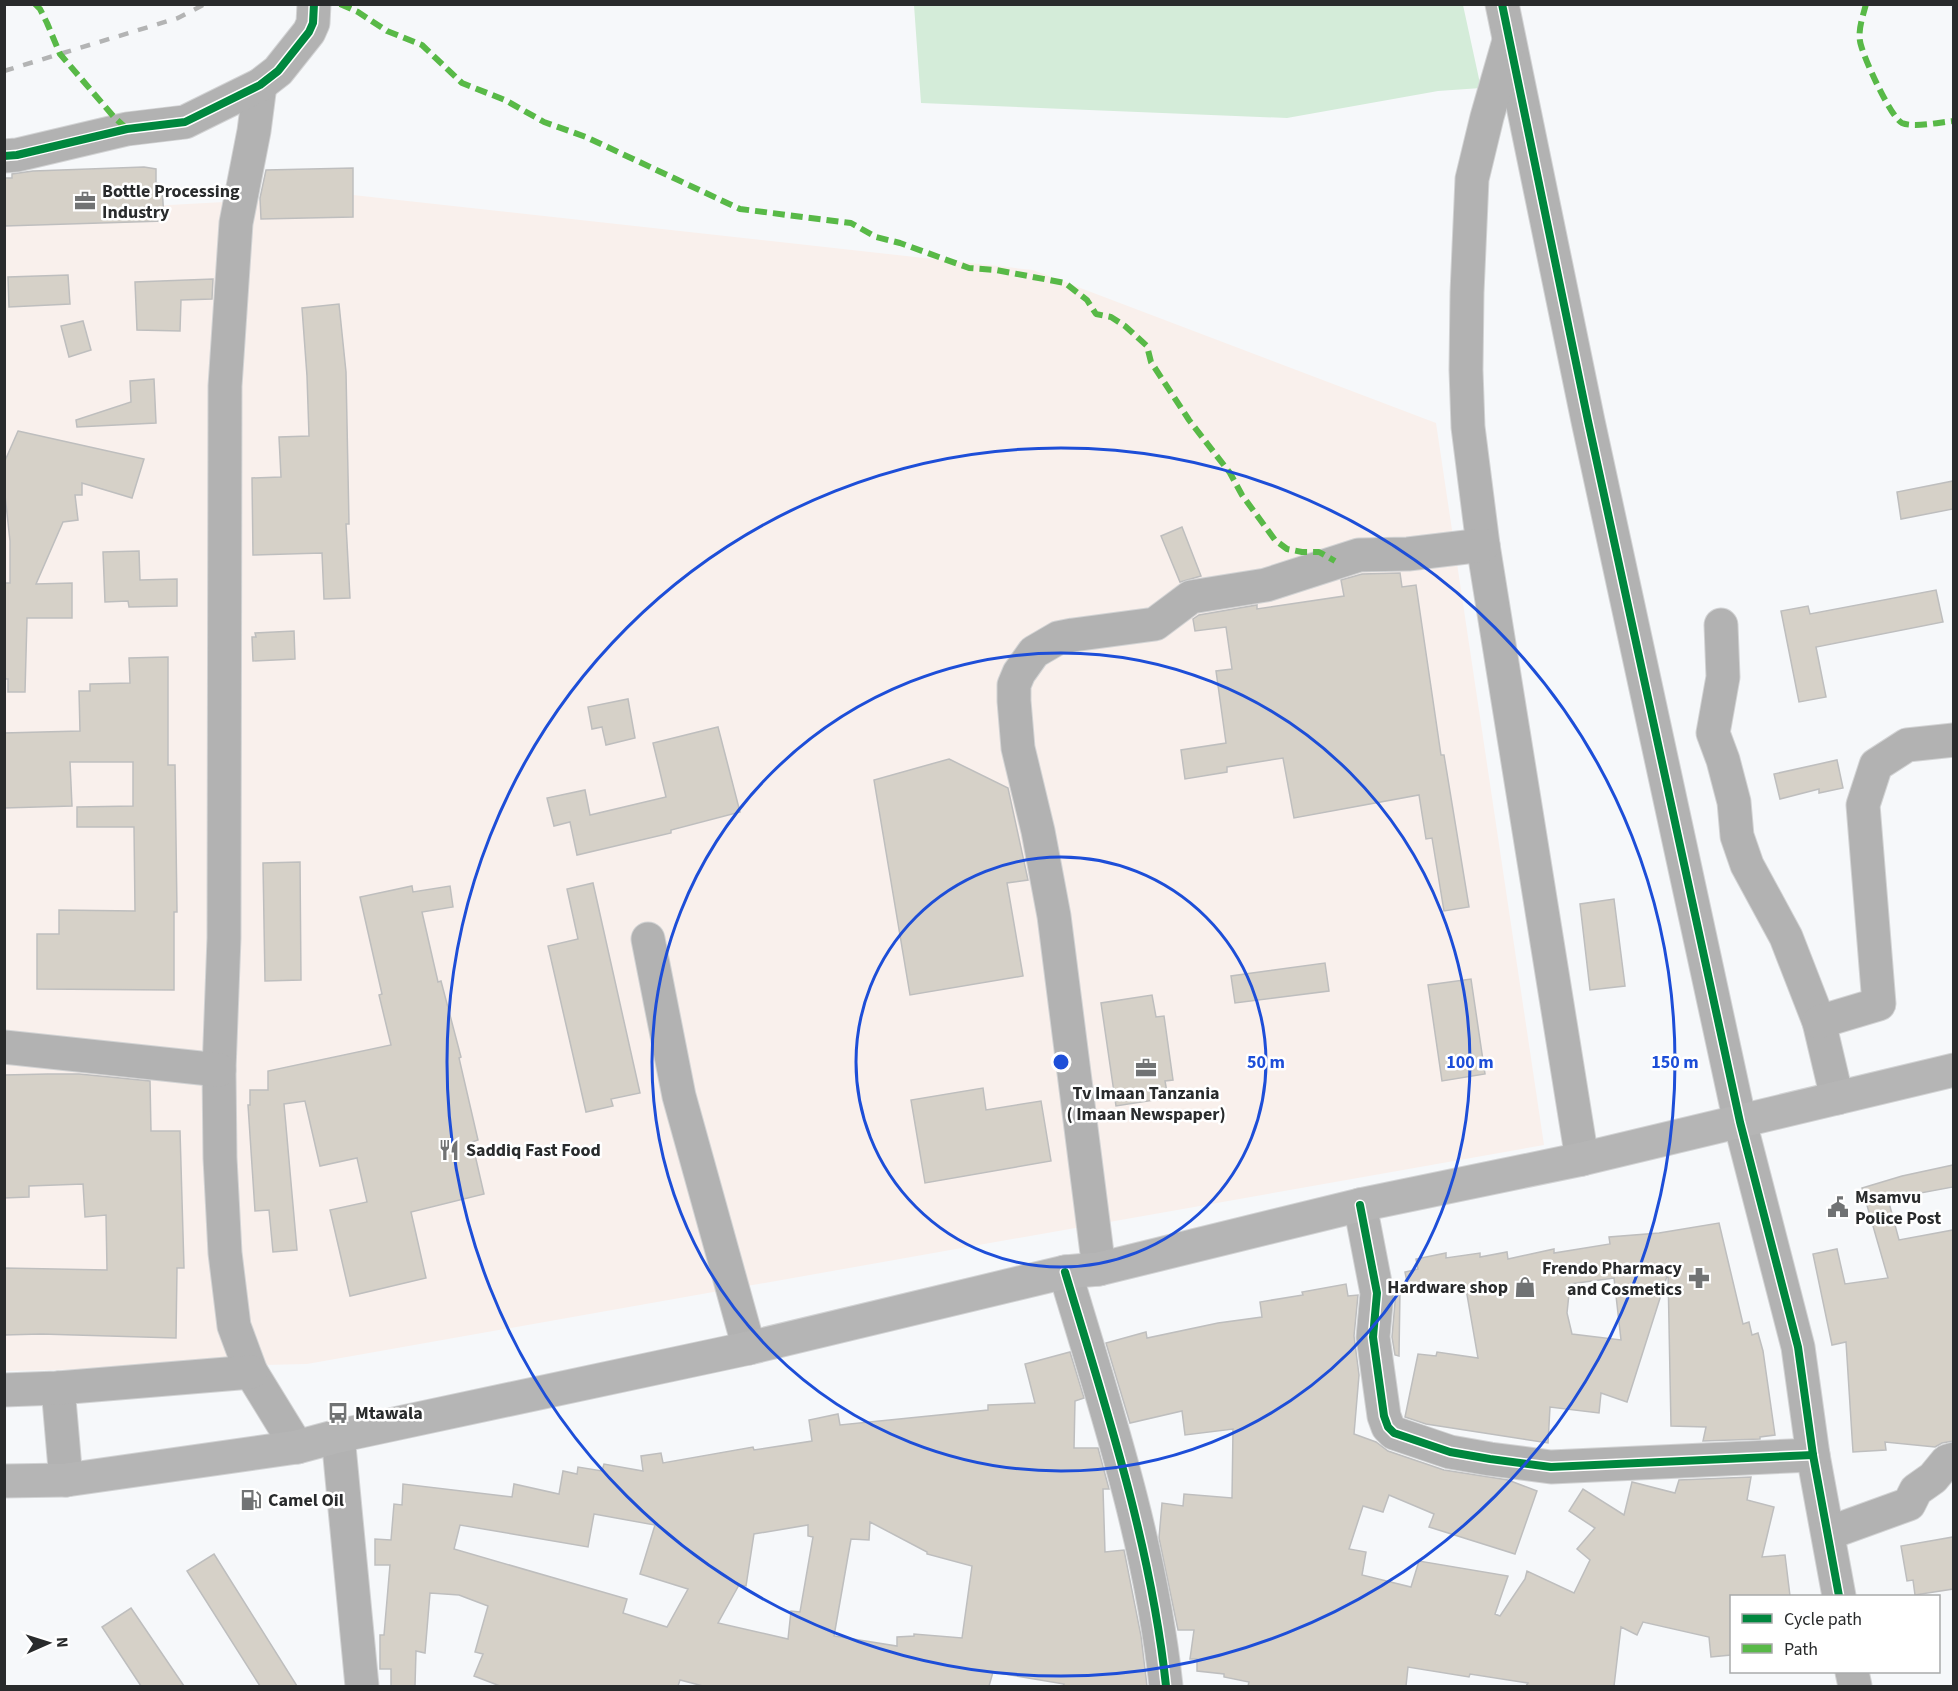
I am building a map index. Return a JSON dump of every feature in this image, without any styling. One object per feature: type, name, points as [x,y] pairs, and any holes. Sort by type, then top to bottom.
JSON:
[{"type":"main road","points":[[4,1481],[66,1480],[297,1447],[338,1436],[749,1348],[1065,1272],[1099,1269],[1360,1205],[1582,1159],[1953,1070]]},
{"type":"street","points":[[4,156],[17,155],[127,129],[185,122],[260,85],[278,71],[309,32],[313,23],[314,4]]},
{"type":"street","points":[[1502,4],[1588,421],[1740,1122],[1798,1347],[1813,1455],[1839,1595]]},
{"type":"street","points":[[1510,38],[1472,179],[1468,242],[1466,370],[1468,427],[1483,545],[1582,1159]]},
{"type":"street","points":[[260,85],[254,131],[236,223],[225,386],[224,938],[219,1070],[220,1158],[234,1326],[251,1372],[297,1447]]},
{"type":"street","points":[[1099,1269],[1054,916],[1038,831],[1016,738],[1014,685],[1019,673],[1034,652],[1058,638],[1073,634],[1155,624],[1191,597],[1266,585],[1359,555],[1408,554],[1483,545]]},
{"type":"street","points":[[1721,625],[1724,676],[1713,733],[1734,802],[1737,836],[1747,865],[1786,937],[1820,1022],[1837,1098]]},
{"type":"street","points":[[1820,1022],[1879,1004],[1863,805],[1876,765],[1907,745],[1953,740]]},
{"type":"street","points":[[648,939],[679,1096],[749,1348]]},
{"type":"street","points":[[4,1047],[219,1070]]},
{"type":"street","points":[[1360,1205],[1377,1293],[1373,1338],[1384,1416],[1388,1427],[1394,1433],[1450,1452],[1551,1467],[1813,1455]]},
{"type":"street","points":[[1065,1272],[1106,1407],[1138,1530],[1166,1686]]},
{"type":"street","points":[[4,1390],[58,1388],[251,1372]]},
{"type":"street","points":[[58,1388],[66,1480]]},
{"type":"street","points":[[338,1436],[362,1686]]},
{"type":"street","points":[[1829,1533],[1909,1504],[1916,1490],[1933,1478],[1947,1461],[1953,1459]]},
{"type":"shaded area","points":[[353,195],[1033,270],[1436,423],[1544,1145],[307,1364],[5,1371],[5,214]]},
{"type":"green space","points":[[914,5],[1463,5],[1481,88],[1438,91],[1287,118],[921,103]]},
{"type":"building","points":[[144,167],[156,169],[156,183],[162,184],[164,221],[5,226],[4,178],[12,178],[12,174],[33,171]]},
{"type":"building","points":[[353,168],[353,217],[261,219],[260,198],[266,170]]},
{"type":"building","points":[[68,275],[70,304],[9,307],[8,277]]},
{"type":"building","points":[[213,279],[212,299],[181,300],[180,331],[137,330],[135,282]]},
{"type":"building","points":[[339,304],[346,372],[349,524],[346,524],[350,598],[324,599],[322,553],[253,555],[252,478],[281,477],[279,437],[309,436],[302,308]]},
{"type":"building","points":[[83,321],[91,350],[69,357],[61,326]]},
{"type":"building","points":[[154,379],[156,423],[77,427],[76,420],[131,402],[130,381]]},
{"type":"building","points":[[18,431],[144,459],[132,498],[82,483],[82,495],[75,495],[78,520],[63,522],[36,584],[72,583],[72,618],[27,618],[25,692],[8,692],[8,679],[4,679],[4,583],[10,583],[10,541],[4,463]]},
{"type":"building","points":[[1953,481],[1953,509],[1901,519],[1897,492]]},
{"type":"building","points":[[1182,527],[1201,576],[1180,582],[1161,536]]},
{"type":"building","points":[[139,551],[140,580],[177,579],[177,606],[129,607],[128,601],[105,602],[103,552]]},
{"type":"building","points":[[1400,573],[1402,587],[1416,585],[1441,755],[1444,755],[1469,907],[1444,911],[1432,838],[1426,839],[1419,795],[1294,818],[1283,758],[1227,767],[1227,772],[1185,779],[1181,750],[1226,743],[1216,671],[1232,669],[1226,627],[1195,631],[1193,619],[1199,615],[1257,605],[1257,609],[1344,596],[1341,580],[1362,574]]},
{"type":"building","points":[[1936,590],[1943,622],[1816,647],[1826,697],[1799,702],[1781,611],[1808,606],[1810,614]]},
{"type":"building","points":[[294,631],[295,659],[253,661],[252,637],[256,637],[255,633]]},
{"type":"building","points":[[168,657],[168,765],[175,765],[177,912],[174,912],[174,990],[37,989],[37,934],[59,934],[59,910],[135,911],[134,827],[77,827],[77,807],[133,806],[133,762],[70,762],[72,806],[4,808],[4,733],[80,731],[79,691],[90,691],[90,684],[130,683],[129,658]]},
{"type":"building","points":[[628,699],[635,738],[606,745],[602,727],[592,729],[588,707]]},
{"type":"building","points":[[718,727],[740,812],[671,830],[671,833],[577,855],[570,822],[554,826],[547,798],[585,790],[590,815],[666,797],[653,743]]},
{"type":"building","points":[[949,759],[1008,788],[1028,880],[1007,883],[1023,976],[910,995],[874,780]]},
{"type":"building","points":[[1837,760],[1843,788],[1819,793],[1819,789],[1780,799],[1774,774]]},
{"type":"building","points":[[300,862],[301,980],[265,981],[263,863]]},
{"type":"building","points":[[593,883],[640,1093],[611,1099],[613,1106],[586,1112],[548,946],[578,939],[567,889]]},
{"type":"building","points":[[412,886],[413,892],[450,886],[453,907],[422,912],[438,982],[441,981],[461,1057],[459,1058],[478,1140],[472,1142],[484,1194],[411,1212],[426,1278],[350,1296],[330,1210],[367,1202],[357,1158],[320,1166],[305,1101],[284,1104],[297,1250],[273,1252],[269,1210],[255,1211],[248,1105],[250,1105],[250,1090],[268,1090],[268,1071],[391,1045],[360,897]]},
{"type":"building","points":[[1614,899],[1625,986],[1590,990],[1580,904]]},
{"type":"building","points":[[1325,963],[1329,991],[1235,1003],[1231,976]]},
{"type":"building","points":[[1471,979],[1485,1074],[1442,1081],[1428,985]]},
{"type":"building","points":[[1152,995],[1156,1017],[1164,1016],[1173,1080],[1165,1081],[1168,1098],[1116,1106],[1101,1003]]},
{"type":"building","points":[[79,1074],[150,1081],[151,1131],[180,1131],[184,1268],[177,1268],[176,1338],[4,1335],[4,1268],[107,1270],[106,1215],[85,1217],[83,1184],[29,1186],[29,1197],[4,1198],[4,1075]]},
{"type":"building","points":[[983,1088],[986,1110],[1041,1101],[1051,1161],[925,1183],[911,1100]]},
{"type":"building","points":[[1953,1165],[1953,1187],[1888,1199],[1899,1240],[1953,1230],[1953,1441],[1935,1447],[1885,1442],[1886,1450],[1853,1452],[1846,1342],[1832,1345],[1813,1254],[1837,1249],[1845,1284],[1888,1278],[1862,1188],[1902,1176]]},
{"type":"building","points":[[1719,1223],[1743,1324],[1749,1322],[1752,1335],[1758,1333],[1763,1351],[1775,1435],[1760,1437],[1760,1439],[1703,1441],[1706,1427],[1671,1426],[1668,1273],[1627,1402],[1601,1393],[1599,1413],[1550,1407],[1548,1443],[1426,1424],[1405,1417],[1418,1354],[1436,1356],[1437,1352],[1478,1358],[1465,1283],[1409,1293],[1405,1272],[1418,1269],[1416,1259],[1446,1253],[1446,1258],[1480,1253],[1480,1257],[1507,1252],[1508,1259],[1554,1249],[1554,1253],[1610,1244],[1609,1237],[1659,1233]],"holes":[[[1614,1278],[1621,1340],[1572,1334],[1567,1313],[1570,1284]]]},
{"type":"building","points":[[1346,1284],[1348,1296],[1358,1295],[1354,1336],[1359,1375],[1354,1434],[1376,1442],[1388,1451],[1444,1470],[1508,1480],[1537,1491],[1515,1554],[1429,1527],[1434,1514],[1389,1495],[1383,1512],[1363,1506],[1349,1549],[1366,1552],[1362,1575],[1411,1587],[1419,1561],[1508,1576],[1495,1614],[1500,1616],[1525,1579],[1527,1571],[1574,1593],[1590,1560],[1577,1549],[1595,1528],[1569,1511],[1583,1489],[1624,1515],[1632,1482],[1675,1493],[1679,1480],[1751,1477],[1747,1500],[1774,1507],[1762,1557],[1785,1555],[1790,1595],[1730,1595],[1730,1655],[1711,1657],[1709,1637],[1643,1622],[1637,1635],[1621,1627],[1614,1686],[1526,1686],[1528,1683],[1470,1674],[1469,1677],[1408,1667],[1406,1686],[1248,1686],[1249,1682],[1224,1677],[1224,1674],[1197,1671],[1197,1659],[1190,1659],[1194,1630],[1178,1630],[1159,1538],[1162,1503],[1183,1506],[1184,1494],[1232,1498],[1233,1429],[1185,1435],[1182,1411],[1130,1423],[1106,1343],[1146,1332],[1147,1338],[1218,1323],[1262,1317],[1260,1302],[1303,1295],[1302,1292]]},
{"type":"building","points":[[1400,1290],[1399,1356],[1395,1355],[1392,1337],[1396,1291]]},
{"type":"building","points":[[1070,1352],[1084,1398],[1075,1401],[1074,1448],[1098,1448],[1109,1489],[1103,1489],[1105,1552],[1124,1550],[1141,1636],[1147,1686],[1063,1686],[1064,1684],[993,1672],[989,1686],[703,1686],[680,1680],[678,1686],[500,1686],[474,1676],[483,1654],[475,1652],[488,1606],[459,1595],[430,1593],[425,1653],[416,1651],[415,1686],[391,1686],[391,1669],[380,1669],[380,1635],[384,1635],[390,1565],[375,1565],[375,1539],[391,1540],[394,1504],[402,1505],[403,1484],[512,1497],[514,1484],[559,1494],[563,1471],[577,1474],[578,1467],[602,1471],[604,1464],[643,1471],[641,1456],[661,1453],[663,1463],[753,1447],[754,1450],[812,1441],[809,1420],[838,1414],[840,1425],[988,1410],[988,1405],[1035,1403],[1025,1364]],"holes":[[[594,1514],[655,1525],[640,1574],[688,1589],[667,1627],[623,1613],[627,1599],[454,1549],[460,1525],[588,1547]],[[870,1522],[927,1554],[972,1566],[962,1638],[914,1634],[914,1636],[897,1637],[897,1646],[834,1636],[851,1539],[869,1540]],[[808,1525],[808,1536],[813,1537],[800,1612],[791,1611],[788,1639],[718,1623],[739,1585],[746,1586],[754,1534]]]},
{"type":"building","points":[[1953,1537],[1953,1589],[1915,1595],[1913,1580],[1907,1581],[1901,1546]]},
{"type":"building","points":[[214,1554],[297,1686],[260,1686],[187,1571]]},
{"type":"building","points":[[131,1608],[184,1686],[141,1686],[102,1627]]},
{"type":"railway","points":[[4,71],[178,18],[205,4]]},
{"type":"marked path","points":[[35,4],[40,9],[60,54],[127,129]]},
{"type":"marked path","points":[[340,4],[358,12],[387,31],[422,45],[462,83],[505,100],[544,122],[586,137],[740,209],[851,223],[876,237],[900,243],[969,268],[996,270],[1065,283],[1087,300],[1096,314],[1111,317],[1147,346],[1151,362],[1189,420],[1230,473],[1242,495],[1275,540],[1287,549],[1319,552],[1335,561]]},
{"type":"marked path","points":[[1866,4],[1861,22],[1860,41],[1871,72],[1897,119],[1902,123],[1913,125],[1954,121]]},
{"type":"cycle path","points":[[4,156],[17,155],[127,129],[185,122],[260,85],[278,71],[309,32],[313,23],[314,4]]},
{"type":"cycle path","points":[[1502,4],[1588,421],[1740,1122],[1798,1347],[1813,1455],[1839,1595]]},
{"type":"cycle path","points":[[1360,1205],[1377,1293],[1373,1337],[1384,1416],[1388,1427],[1394,1433],[1450,1452],[1551,1467],[1813,1455]]},
{"type":"cycle path","points":[[1065,1272],[1111,1426],[1138,1529],[1150,1581],[1166,1686]]},
{"type":"place","name":"Bottle Processing Industry","points":[[85,201]]},
{"type":"place","name":"Tv Imaan Tanzania ( Imaan Newspaper)","points":[[1146,1068]]},
{"type":"place","name":"Saddiq Fast Food","points":[[449,1150]]},
{"type":"place","name":"Msamvu Police Post","points":[[1838,1207]]},
{"type":"place","name":"Frendo Pharmacy and Cosmetics","points":[[1699,1278]]},
{"type":"place","name":"Hardware shop","points":[[1525,1287]]},
{"type":"place","name":"Mtawala","points":[[338,1413]]},
{"type":"place","name":"Camel Oil","points":[[251,1500]]}]
